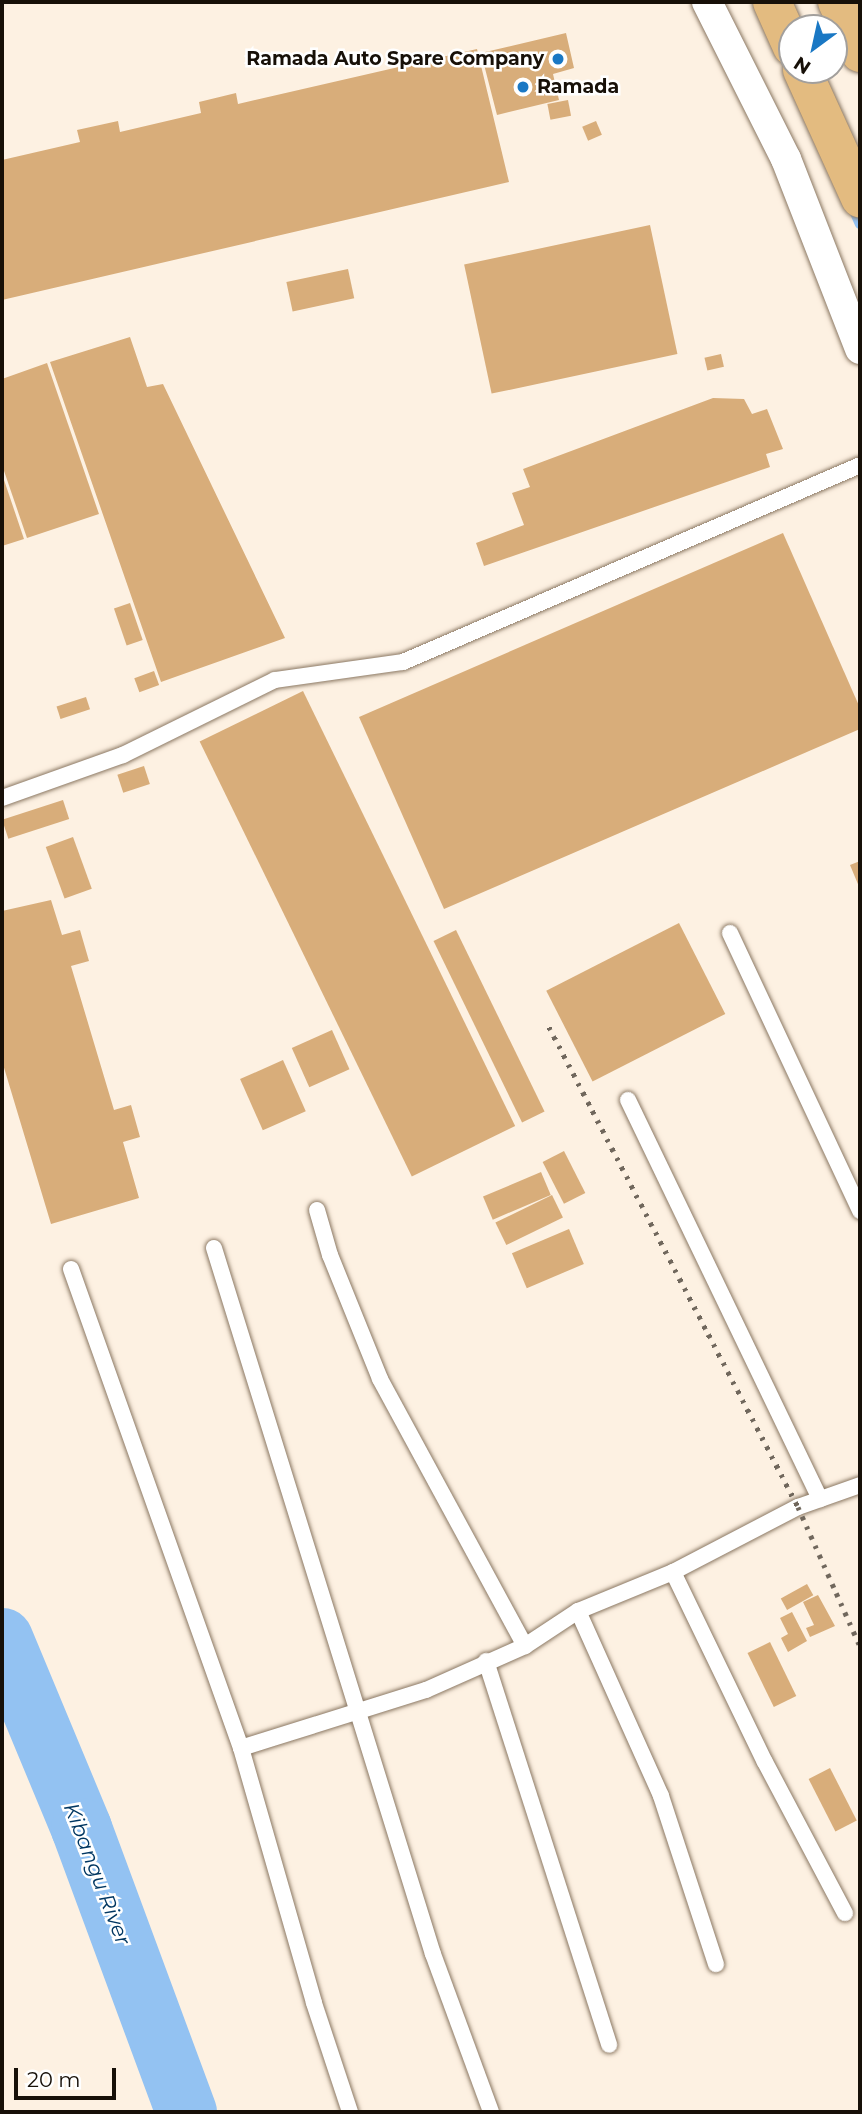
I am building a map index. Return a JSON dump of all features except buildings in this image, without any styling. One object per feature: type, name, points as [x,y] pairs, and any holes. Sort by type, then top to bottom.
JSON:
[{"type":"main road","points":[[837,2],[860,53]]},
{"type":"main road","points":[[808,84],[860,198]]},
{"type":"street","points":[[707,2],[786,159],[860,349]]},
{"type":"lane","points":[[2,798],[123,755],[275,680],[403,662],[860,465]]},
{"type":"lane","points":[[730,933],[860,1210]]},
{"type":"lane","points":[[628,1100],[820,1499]]},
{"type":"lane","points":[[317,1210],[330,1255],[380,1380],[525,1646]]},
{"type":"lane","points":[[214,1248],[433,1954],[491,2112]]},
{"type":"lane","points":[[71,1269],[241,1748],[350,2112]]},
{"type":"lane","points":[[241,1748],[426,1690],[486,1661],[525,1646],[578,1611],[673,1572],[820,1499],[860,1485]]},
{"type":"lane","points":[[673,1572],[765,1762],[845,1913]]},
{"type":"lane","points":[[578,1611],[661,1796],[716,1964]]},
{"type":"lane","points":[[486,1661],[609,2045]]},
{"type":"waterway","points":[[851,204],[860,224]]},
{"type":"waterway","name":"Kibangu River","points":[[2,1638],[81,1828],[186,2112]]},
{"type":"railway","points":[[549,1027],[798,1507],[860,1646]]},
{"type":"place","name":"Ramada Auto Spare Company","points":[[558,59]]},
{"type":"place","name":"Ramada","points":[[523,87]]}]
